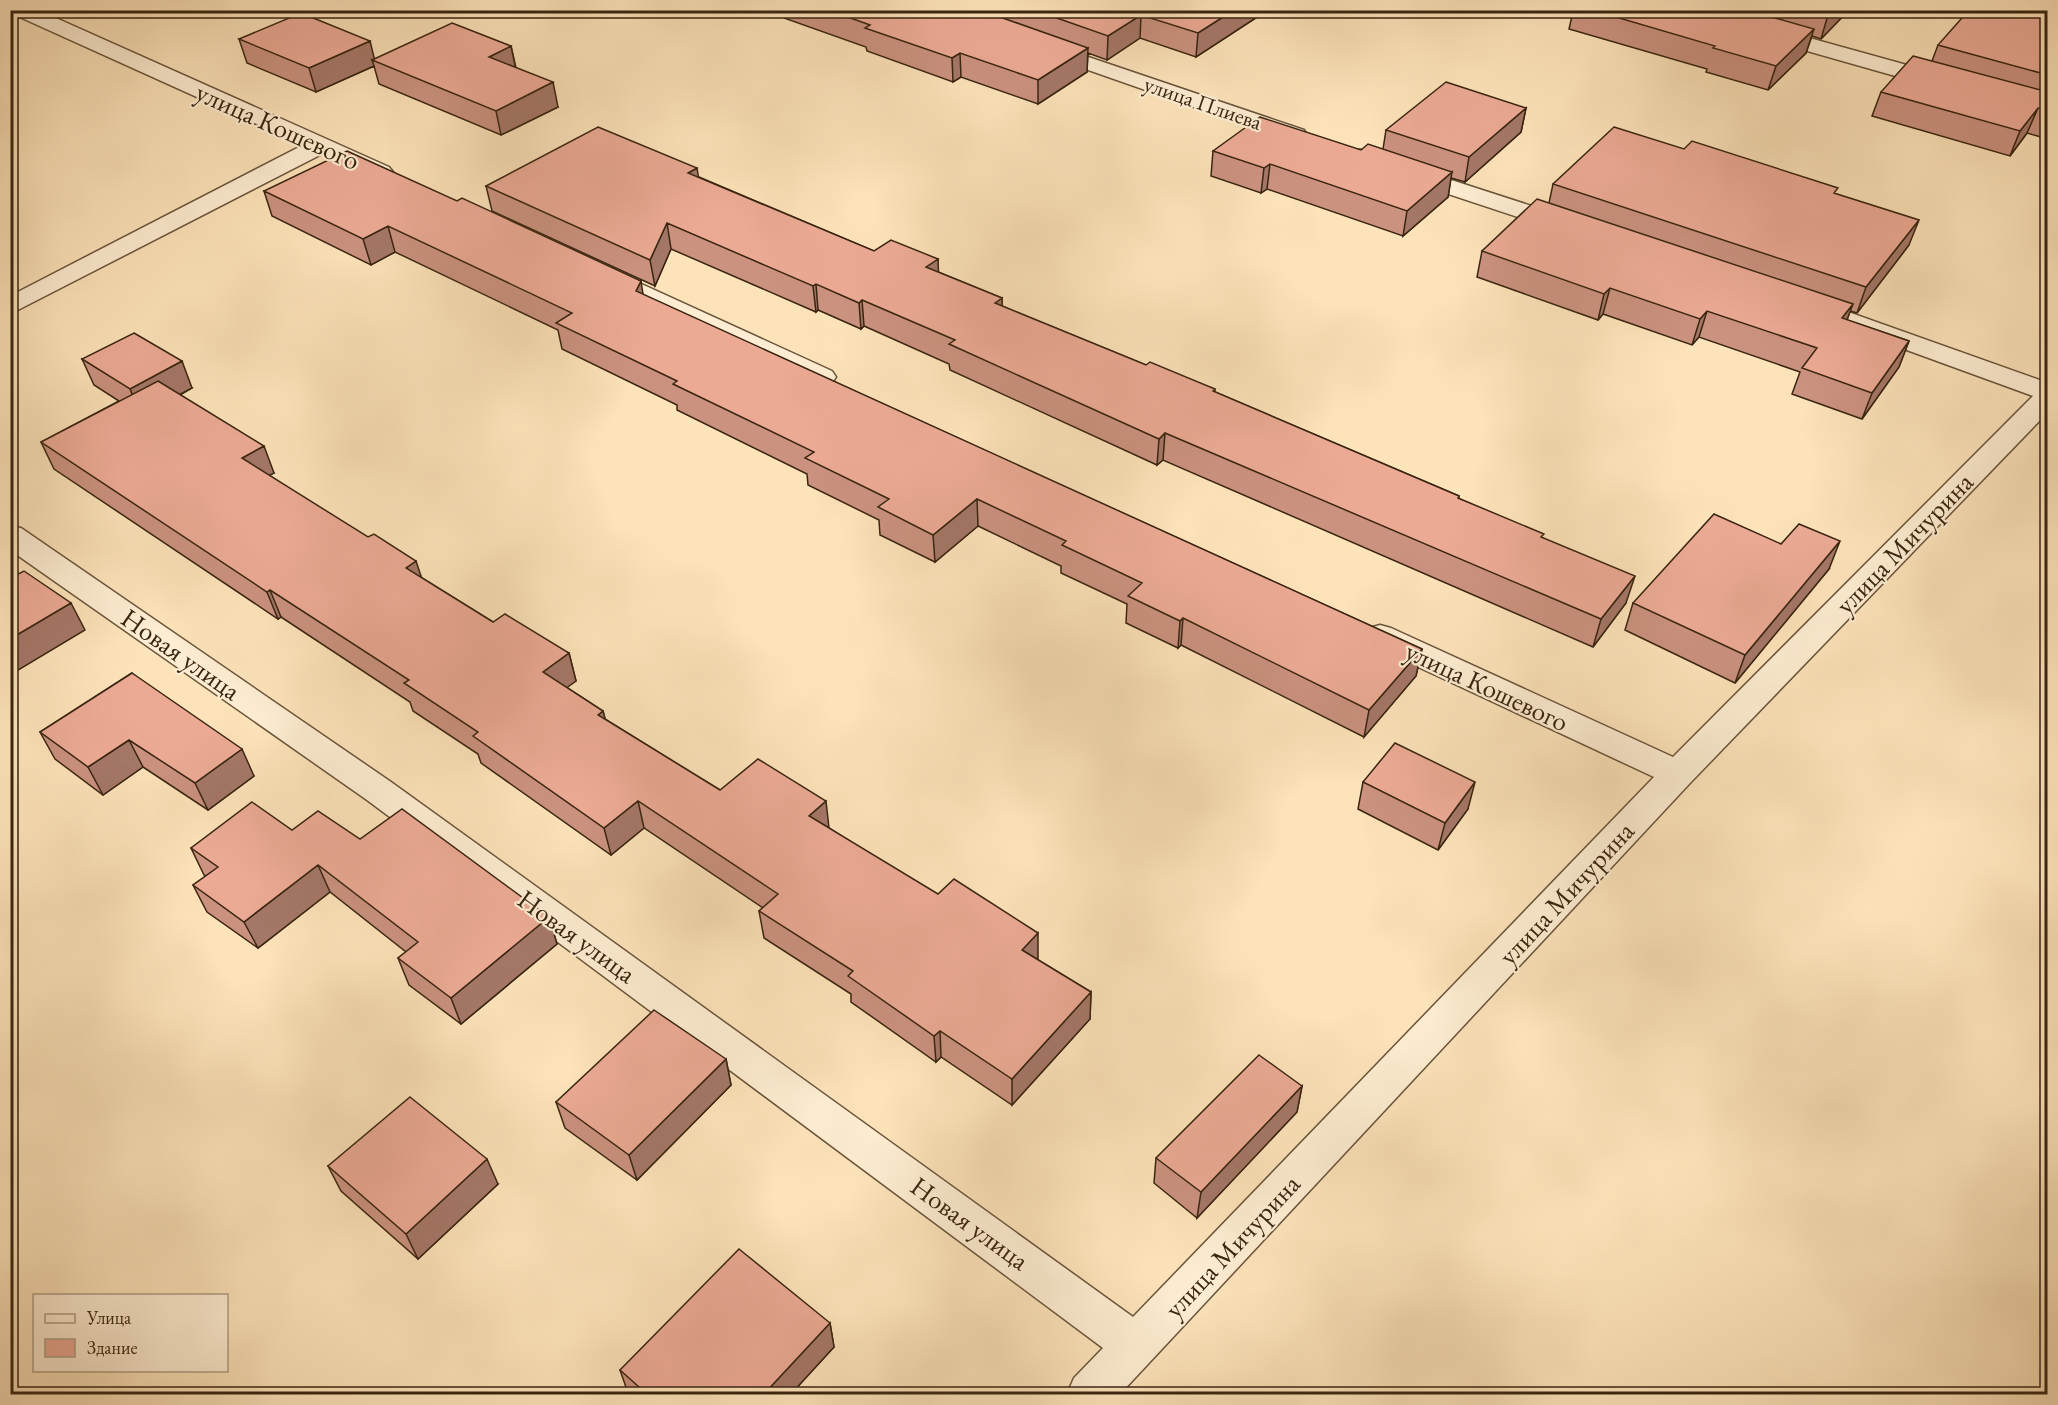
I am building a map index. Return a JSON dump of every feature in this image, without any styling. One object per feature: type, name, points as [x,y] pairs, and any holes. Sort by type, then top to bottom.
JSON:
[{"type":"street","points":[[1684,10],[1957,86]]},
{"type":"street","name":"улица Кошевого","points":[[29,16],[323,144],[410,185]]},
{"type":"street","name":"улица Плиева","points":[[1027,42],[1317,142]]},
{"type":"street","points":[[10,306],[323,144]]},
{"type":"street","points":[[1385,165],[1589,233]]},
{"type":"street","points":[[583,265],[843,386]]},
{"type":"street","points":[[1782,297],[2048,394]]},
{"type":"street","name":"улица Мичурина","points":[[1090,1395],[1678,774],[2048,394]]},
{"type":"street","name":"Новая улица","points":[[10,536],[389,798],[1137,1346]]},
{"type":"street","name":"улица Кошевого","points":[[1353,623],[1678,774]]},
{"type":"building","points":[[828,10],[980,10],[1088,48],[1038,80],[960,53],[952,58],[865,28],[870,25]]},
{"type":"building","points":[[1034,10],[1234,10],[1198,33],[1141,15],[1108,36]]},
{"type":"building","points":[[1592,10],[1747,10],[1814,29],[1776,66]]},
{"type":"building","points":[[1811,10],[1833,10],[1828,15]]},
{"type":"building","points":[[1969,10],[2048,11],[2048,75],[1938,45]]},
{"type":"building","points":[[301,13],[370,41],[309,68],[239,39]]},
{"type":"building","points":[[452,23],[511,46],[489,57],[553,82],[496,111],[372,60]]},
{"type":"building","points":[[1913,56],[2048,92],[2048,111],[2038,108],[2020,131],[1881,92]]},
{"type":"building","points":[[1446,82],[1526,108],[1469,157],[1386,130]]},
{"type":"building","points":[[1260,117],[1361,150],[1368,144],[1452,172],[1407,211],[1270,164],[1264,168],[1213,151]]},
{"type":"building","points":[[598,127],[697,168],[688,173],[874,251],[891,240],[938,259],[926,267],[1002,298],[995,303],[1146,365],[1150,362],[1215,389],[1213,391],[1459,496],[1458,498],[1544,534],[1541,537],[1635,576],[1601,619],[1165,433],[1159,439],[949,344],[955,340],[862,300],[859,303],[816,284],[813,286],[667,223],[650,260],[486,186]]},
{"type":"building","points":[[1614,127],[1684,149],[1692,141],[1838,188],[1834,193],[1919,220],[1866,287],[1553,184]]},
{"type":"building","points":[[347,151],[457,201],[462,198],[641,281],[636,291],[1422,649],[1369,710],[1183,618],[1180,621],[1128,596],[1142,583],[1062,545],[1066,541],[977,499],[933,535],[878,507],[889,499],[805,458],[814,452],[673,384],[677,381],[556,323],[572,313],[388,226],[363,239],[264,191]]},
{"type":"building","points":[[1537,199],[1853,304],[1842,318],[1909,341],[1872,393],[1802,368],[1817,348],[1707,311],[1700,319],[1610,288],[1604,294],[1482,251]]},
{"type":"building","points":[[134,333],[182,361],[130,389],[82,359]]},
{"type":"building","points":[[158,381],[264,446],[242,458],[368,537],[374,534],[416,561],[406,568],[493,622],[505,614],[569,653],[543,672],[603,711],[598,715],[720,790],[758,759],[826,801],[809,816],[938,894],[954,879],[1038,933],[1022,950],[1091,992],[1012,1079],[940,1031],[934,1036],[848,976],[853,971],[759,911],[778,894],[638,801],[604,828],[473,736],[478,732],[404,683],[409,680],[270,590],[267,592],[41,442]]},
{"type":"building","points":[[1714,514],[1781,544],[1799,524],[1840,541],[1745,655],[1633,603]]},
{"type":"building","points":[[24,571],[71,603],[10,639],[10,578]]},
{"type":"building","points":[[132,673],[242,749],[195,783],[129,740],[88,767],[40,732]]},
{"type":"building","points":[[1395,743],[1475,782],[1445,823],[1363,782]]},
{"type":"building","points":[[252,802],[292,830],[318,811],[360,839],[402,809],[549,917],[451,998],[398,958],[418,942],[318,865],[244,922],[193,885],[218,867],[191,848]]},
{"type":"building","points":[[654,1010],[726,1059],[629,1155],[556,1102]]},
{"type":"building","points":[[1259,1055],[1302,1086],[1201,1192],[1156,1158]]},
{"type":"building","points":[[410,1097],[487,1159],[406,1234],[328,1166]]},
{"type":"building","points":[[739,1249],[830,1323],[763,1395],[648,1395],[620,1370]]}]
